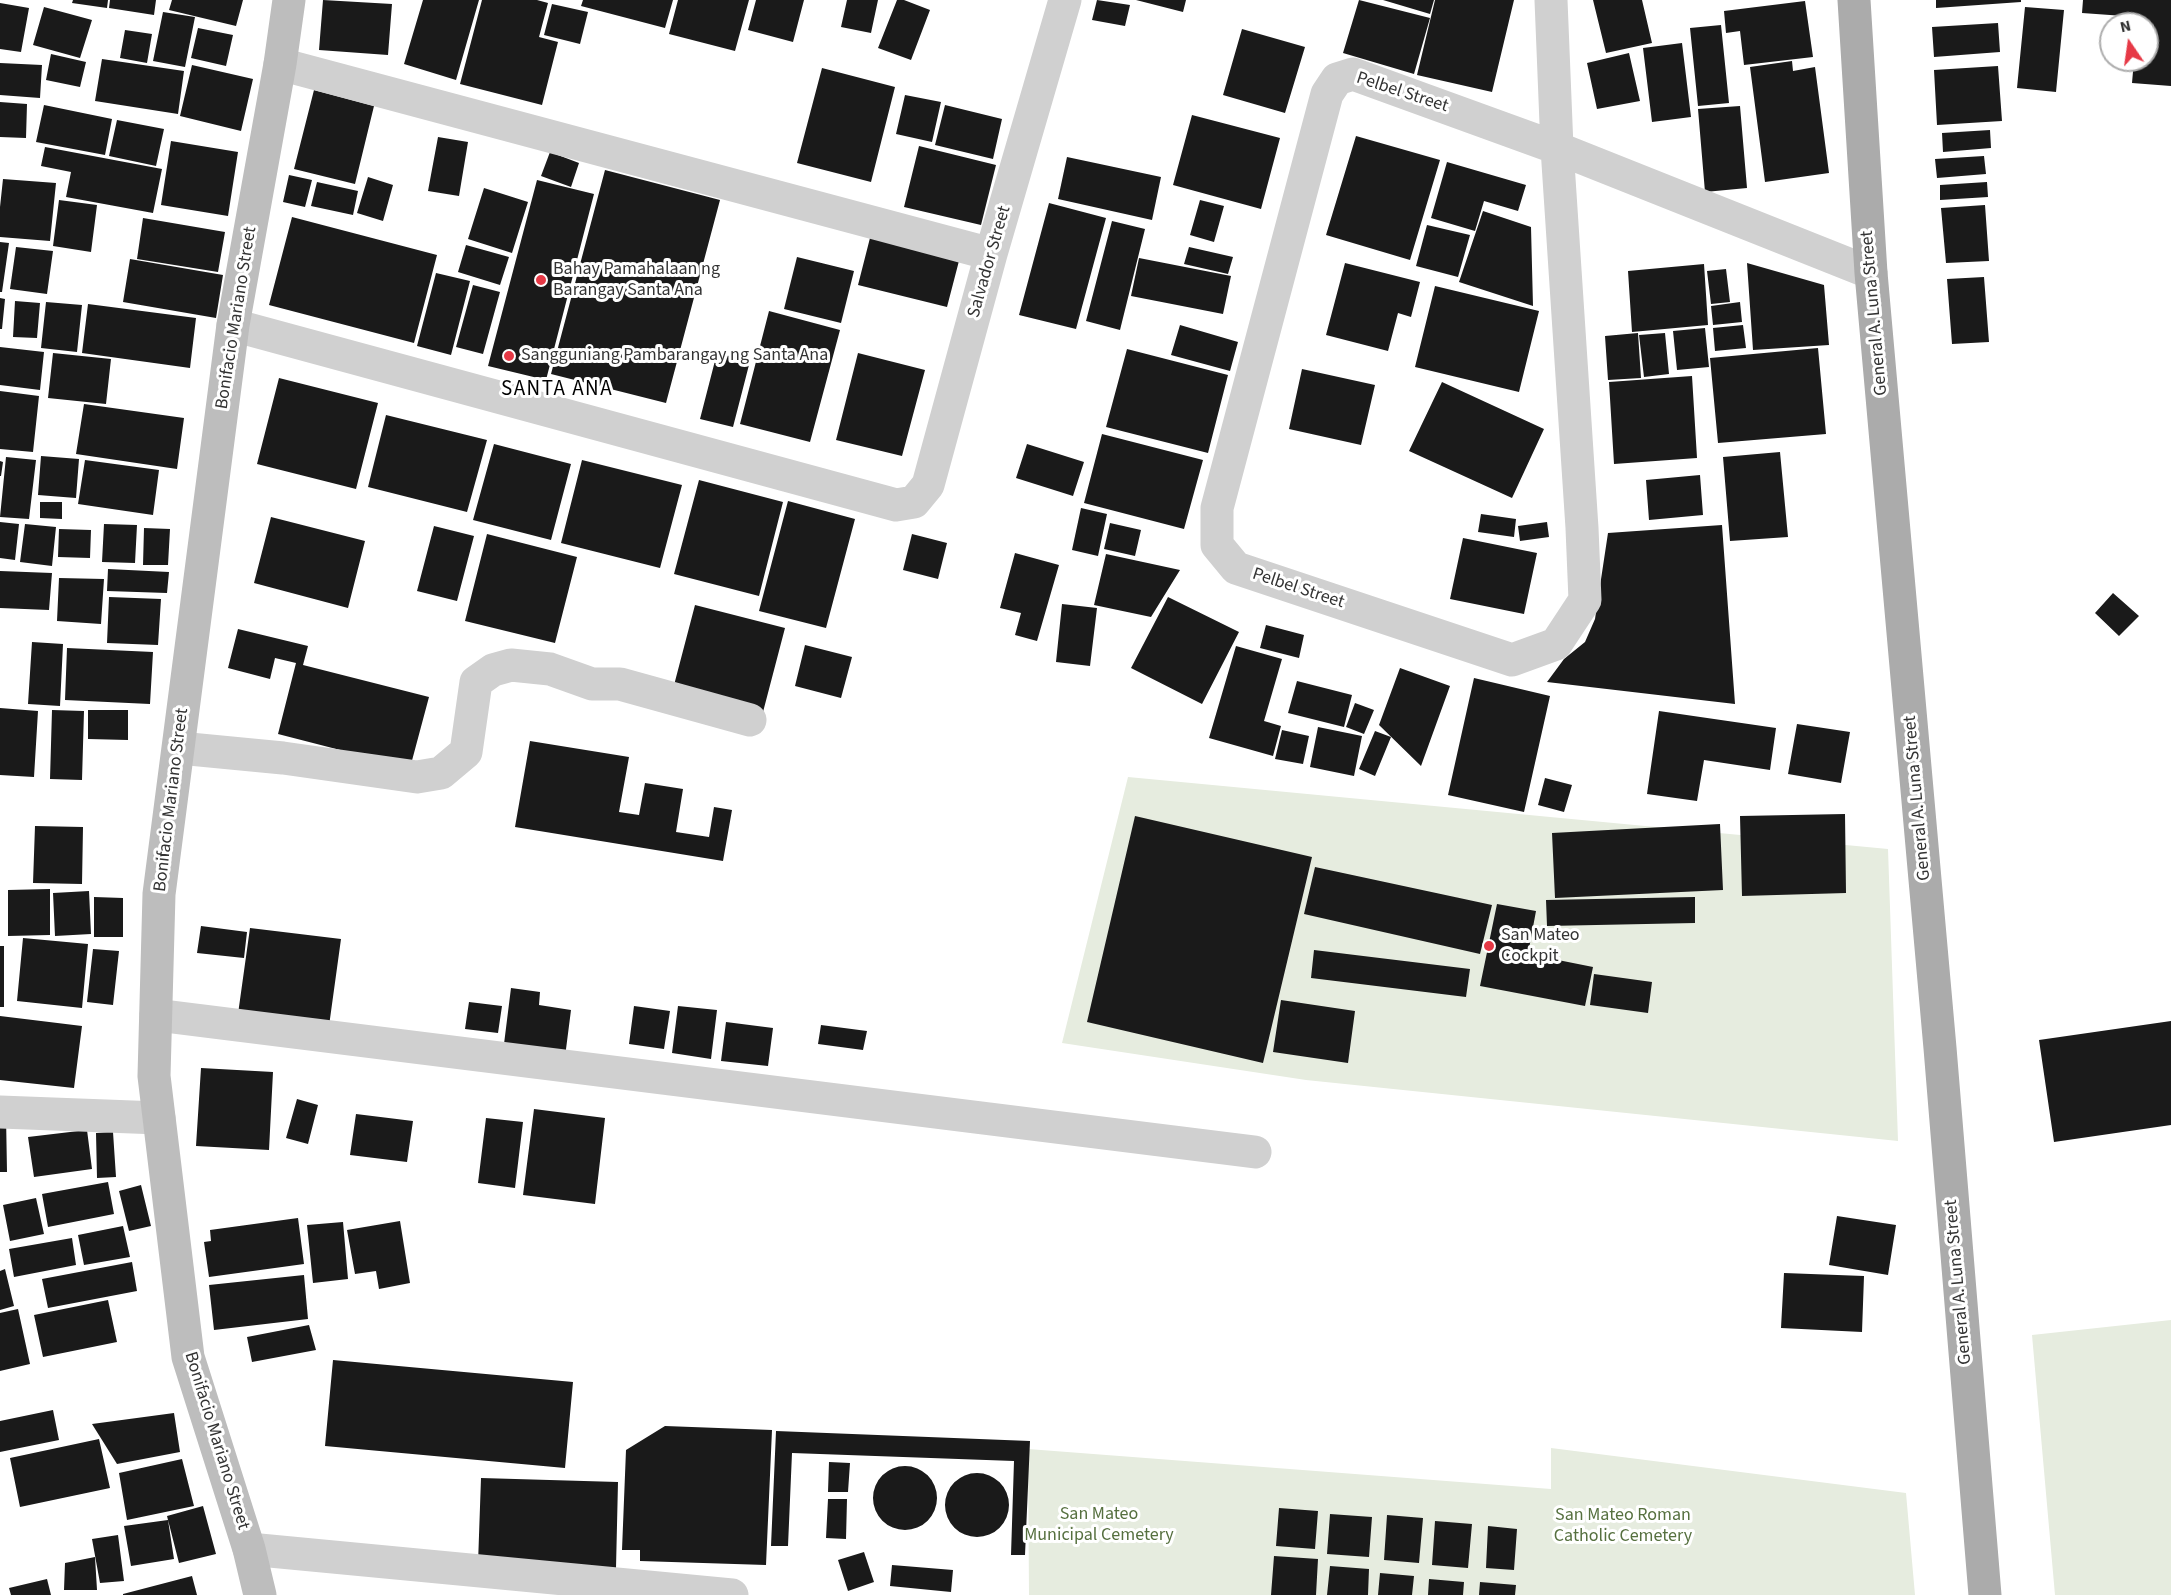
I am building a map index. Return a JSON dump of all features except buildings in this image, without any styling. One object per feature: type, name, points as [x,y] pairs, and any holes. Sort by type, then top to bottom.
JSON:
[{"type":"main road","name":"General A. Luna Street","points":[[1854,0],[1871,273],[1941,1059],[1985,1595]]},
{"type":"street","name":"Bonifacio Mariano Street","points":[[260,1595],[249,1550],[188,1357],[154,1076],[159,894],[233,325],[280,64],[289,0]]},
{"type":"street","name":"Salvador Street","points":[[233,325],[896,505],[914,502],[927,485],[1065,0]]},
{"type":"street","name":"Pelbel Street","points":[[1551,0],[1557,148],[1585,600],[1556,644],[1512,660],[1236,568],[1217,545],[1217,508],[1327,94],[1336,79],[1353,74],[1557,148],[1871,273]]},
{"type":"street","points":[[280,64],[991,254]]},
{"type":"street","points":[[179,748],[283,758],[417,777],[441,773],[466,752],[476,682],[493,670],[511,666],[550,669],[592,684],[620,684],[750,720]]},
{"type":"street","points":[[156,1015],[1255,1152]]},
{"type":"street","points":[[0,1112],[159,1118]]},
{"type":"street","points":[[249,1550],[732,1595]]},
{"type":"green space","name":"San Mateo Cockpit","points":[[1128,777],[1888,849],[1898,1141],[1306,1080],[1062,1043]]},
{"type":"green space","points":[[2171,1320],[2171,1595],[2055,1595],[2032,1335]]},
{"type":"green space","points":[[1551,1448],[1906,1493],[1915,1595],[1029,1595],[1028,1449],[1551,1489]]},
{"type":"place","name":"Bahay Pamahalaan ng Barangay Santa Ana","points":[[541,280]]},
{"type":"place","name":"Sangguniang Pambarangay ng Santa Ana","points":[[509,356]]},
{"type":"place","name":"San Mateo Cockpit","points":[[1489,946]]},
{"type":"district","name":"SANTA ANA","points":[[557,390]]},
{"type":"park label","name":"San Mateo Municipal Cemetery","points":[[1099,1525]]},
{"type":"park label","name":"San Mateo Roman Catholic Cemetery","points":[[1623,1526]]}]
